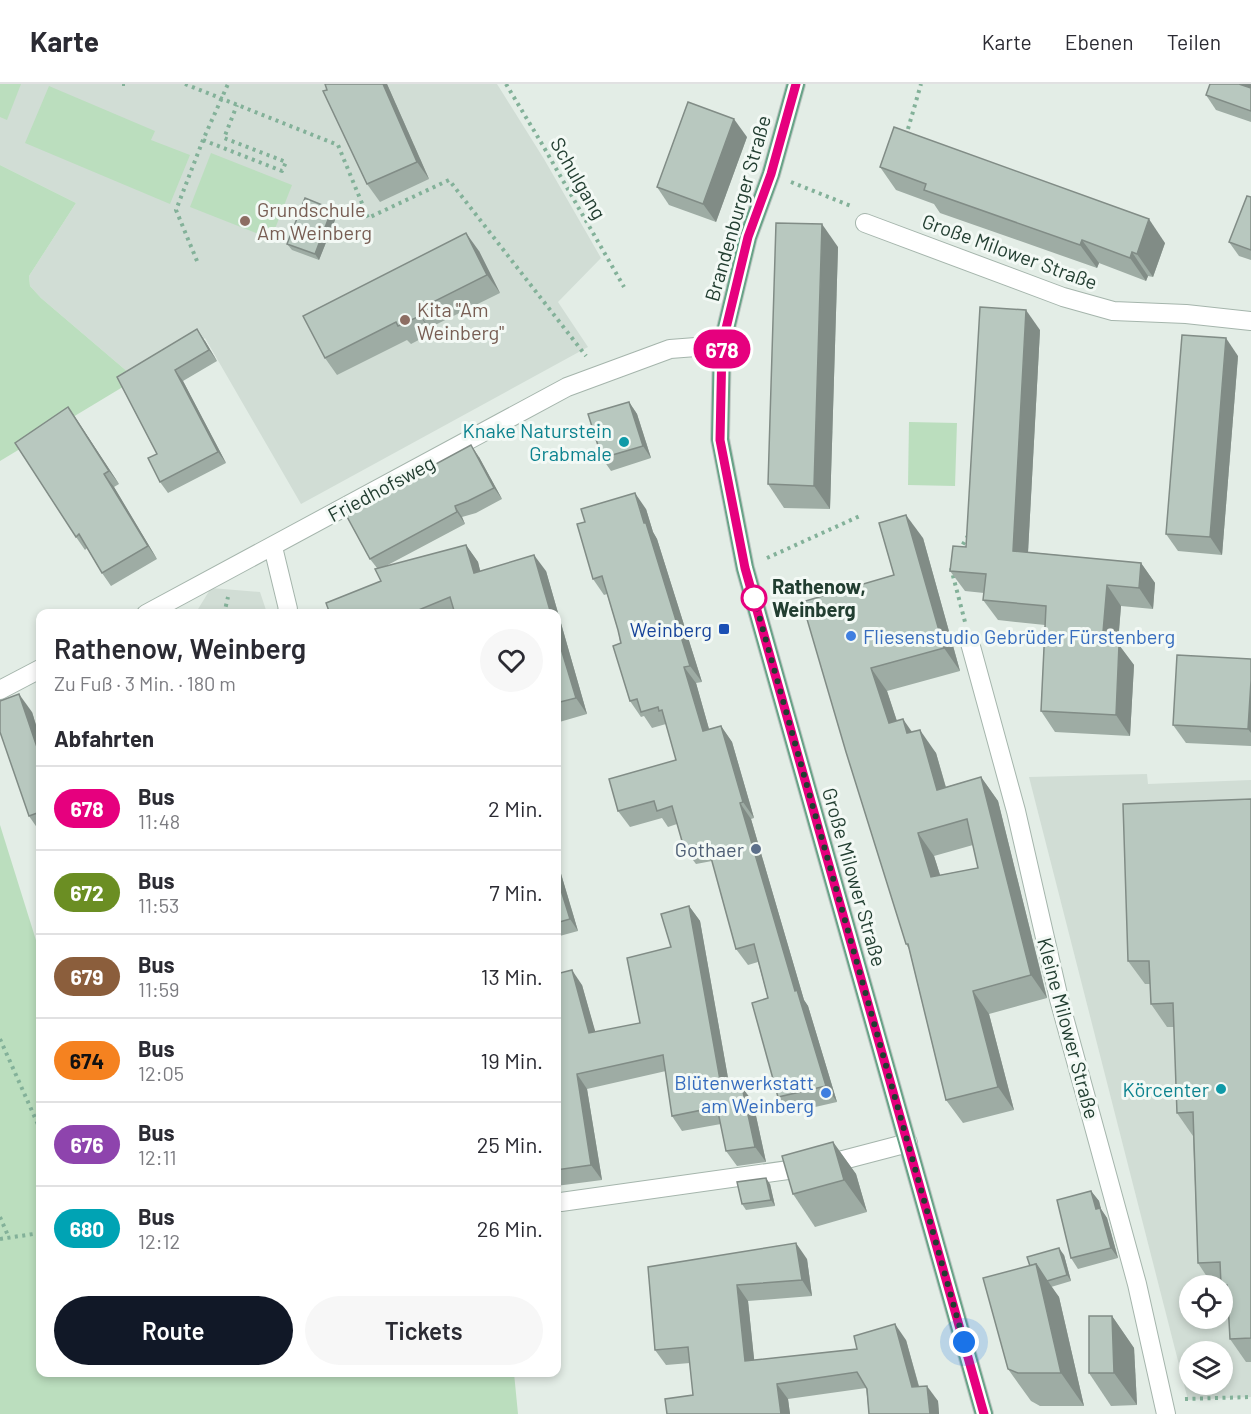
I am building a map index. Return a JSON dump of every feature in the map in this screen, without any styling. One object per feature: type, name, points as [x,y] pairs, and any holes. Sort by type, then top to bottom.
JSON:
[{"type":"main road","name":"Brandenburger Straße","points":[[722,345],[748,237],[771,174],[796,84]]},
{"type":"main road","name":"Große Milower Straße","points":[[722,345],[720,440],[745,568],[984,1414]]},
{"type":"street","name":"Große Milower Straße","points":[[865,223],[1063,297],[1103,308],[1251,321]]},
{"type":"street","name":"Friedhofsweg","points":[[155,609],[567,387],[670,349],[722,345]]},
{"type":"street","points":[[273,547],[288,609]]},
{"type":"street","name":"Kleine Milower Straße","points":[[970,643],[1016,811],[1059,999],[1137,1284],[1165,1407]]},
{"type":"street","points":[[0,690],[36,671]]},
{"type":"street","points":[[561,1202],[825,1165],[908,1143]]},
{"type":"path","points":[[185,84],[338,145],[368,218],[449,180],[600,375]]},
{"type":"path","points":[[197,261],[176,210],[228,84]]},
{"type":"path","name":"Schulgang","points":[[506,84],[624,287]]},
{"type":"path","points":[[908,129],[921,84]]},
{"type":"path","points":[[203,140],[282,171],[286,162],[224,138],[237,105]]},
{"type":"path","points":[[771,174],[857,209],[865,223]]},
{"type":"path","points":[[745,568],[862,515]]},
{"type":"path","points":[[958,553],[969,534],[970,523]]},
{"type":"path","points":[[954,561],[950,569],[970,643]]},
{"type":"path","points":[[0,1039],[36,1120]]},
{"type":"path","points":[[0,1216],[9,1238]]},
{"type":"path","points":[[0,1239],[36,1234]]},
{"type":"path","points":[[1165,1407],[1251,1397]]},
{"type":"shaded area","points":[[0,84],[497,84],[544,159],[601,258],[558,302],[588,347],[301,504],[205,338],[136,379],[30,286],[29,276],[76,203],[0,165]]},
{"type":"shaded area","points":[[211,588],[260,592],[266,609],[198,609]]},
{"type":"shaded area","points":[[1147,774],[1148,784],[1251,780],[1251,1397],[1188,1400],[1187,1395],[1233,1395],[1233,1341],[1179,1341],[1179,1365],[1029,777]]},
{"type":"green space","points":[[0,84],[21,84],[7,120],[0,117]]},
{"type":"green space","points":[[49,86],[155,131],[151,140],[190,155],[170,204],[25,143]]},
{"type":"green space","points":[[211,153],[292,185],[271,239],[190,207]]},
{"type":"green space","points":[[0,165],[76,203],[29,276],[30,286],[136,379],[0,461]]},
{"type":"green space","points":[[909,422],[957,423],[955,486],[908,485]]},
{"type":"green space","points":[[0,825],[36,940],[36,1377],[514,1377],[518,1414],[0,1414]]},
{"type":"building","points":[[325,84],[383,84],[417,162],[367,184],[323,91],[327,90]]},
{"type":"building","points":[[1210,84],[1239,84],[1251,88],[1251,111],[1206,95]]},
{"type":"building","points":[[688,102],[734,119],[703,204],[657,187]]},
{"type":"building","points":[[894,127],[1149,219],[1137,254],[1132,252],[1130,258],[1082,240],[1080,245],[924,190],[926,184],[880,167]]},
{"type":"building","points":[[1247,196],[1251,197],[1251,250],[1229,242]]},
{"type":"building","points":[[305,198],[332,209],[315,254],[287,244]]},
{"type":"building","points":[[776,223],[822,224],[814,486],[768,484]]},
{"type":"building","points":[[466,233],[487,275],[417,310],[420,316],[398,326],[396,322],[325,358],[303,316]]},
{"type":"building","points":[[980,307],[1026,310],[1013,551],[1141,563],[1139,588],[1107,585],[1102,644],[1119,645],[1116,715],[1041,711],[1046,606],[983,600],[986,574],[950,571],[953,546],[966,547]]},
{"type":"building","points":[[197,329],[209,350],[175,370],[218,452],[160,482],[148,458],[157,454],[117,377]]},
{"type":"building","points":[[1182,335],[1226,338],[1210,537],[1166,534]]},
{"type":"building","name":"Knake Naturstein Grabmale","points":[[629,402],[643,446],[602,458],[588,414]]},
{"type":"building","points":[[68,407],[109,471],[104,474],[148,546],[102,573],[79,534],[76,537],[15,443]]},
{"type":"building","points":[[471,445],[494,488],[455,506],[457,512],[370,559],[345,513]]},
{"type":"building","points":[[635,493],[690,666],[684,667],[703,731],[721,726],[743,802],[740,803],[795,991],[797,990],[826,1086],[778,1097],[752,1003],[768,998],[754,944],[736,949],[707,843],[684,848],[672,806],[657,811],[654,801],[618,811],[609,779],[676,760],[662,710],[659,711],[658,707],[641,712],[637,699],[630,701],[613,646],[621,643],[602,576],[593,579],[577,524],[585,522],[581,509]]},
{"type":"building","points":[[906,515],[944,648],[871,668],[889,723],[903,719],[907,733],[920,730],[937,790],[981,777],[1031,975],[973,991],[998,1087],[946,1100],[908,944],[906,944],[846,752],[802,602],[894,575],[879,523]],"holes":[[[967,819],[978,868],[931,877],[918,833]]]},
{"type":"building","points":[[466,545],[474,573],[534,555],[550,609],[454,609],[450,597],[421,609],[328,609],[326,603],[381,581],[375,569]]},
{"type":"building","points":[[561,648],[576,698],[561,702]]},
{"type":"building","points":[[1177,655],[1251,659],[1248,729],[1173,725]]},
{"type":"building","points":[[19,694],[36,744],[36,813],[29,816],[0,732],[0,701]]},
{"type":"building","name":"Körcenter","points":[[1251,799],[1251,1338],[1230,1339],[1229,1329],[1233,1329],[1233,1275],[1221,1275],[1220,1262],[1198,1263],[1193,1112],[1177,1113],[1173,1003],[1151,1004],[1149,961],[1128,961],[1123,804]]},
{"type":"building","points":[[561,890],[570,919],[561,922]]},
{"type":"building","points":[[689,906],[722,1091],[742,1087],[755,1147],[726,1151],[717,1107],[672,1116],[663,1055],[577,1074],[591,1165],[561,1169],[561,973],[572,970],[589,1033],[640,1023],[627,958],[671,947],[661,914]]},
{"type":"building","points":[[833,1142],[844,1180],[793,1194],[782,1156]]},
{"type":"building","points":[[766,1178],[771,1200],[742,1204],[737,1182]]},
{"type":"building","points":[[1091,1191],[1096,1209],[1100,1208],[1111,1248],[1071,1258],[1057,1200]]},
{"type":"building","points":[[796,1243],[802,1280],[737,1285],[745,1361],[857,1349],[854,1336],[895,1324],[912,1387],[927,1386],[930,1414],[869,1414],[867,1389],[857,1372],[777,1384],[781,1414],[667,1414],[665,1399],[693,1395],[688,1347],[655,1350],[648,1267]]},
{"type":"building","points":[[1059,1248],[1067,1275],[1047,1281],[1036,1264],[1030,1266],[1027,1257]]},
{"type":"building","points":[[1036,1264],[1061,1373],[1018,1373],[1008,1369],[983,1278]]},
{"type":"building","points":[[1089,1316],[1112,1316],[1114,1373],[1089,1373]]},
{"type":"bus line","name":"678","points":[[796,84],[783,136],[748,237],[722,345],[720,440],[745,568],[984,1414]]},
{"type":"place","name":"Grundschule Am Weinberg","points":[[245,221]]},
{"type":"place","name":"Kita \"Am Weinberg\"","points":[[405,320]]},
{"type":"place","name":"Knake Naturstein Grabmale","points":[[624,442]]},
{"type":"place","name":"Rathenow, Weinberg","points":[[754,598]]},
{"type":"place","name":"Weinberg","points":[[724,629]]},
{"type":"place","name":"Fliesenstudio Gebrüder Fürstenberg","points":[[851,636]]},
{"type":"place","name":"Gothaer","points":[[756,849]]},
{"type":"place","name":"Körcenter","points":[[1221,1089]]},
{"type":"place","name":"Blütenwerkstatt am Weinberg","points":[[826,1093]]},
{"type":"route","points":[[754,598],[964,1342]]}]
